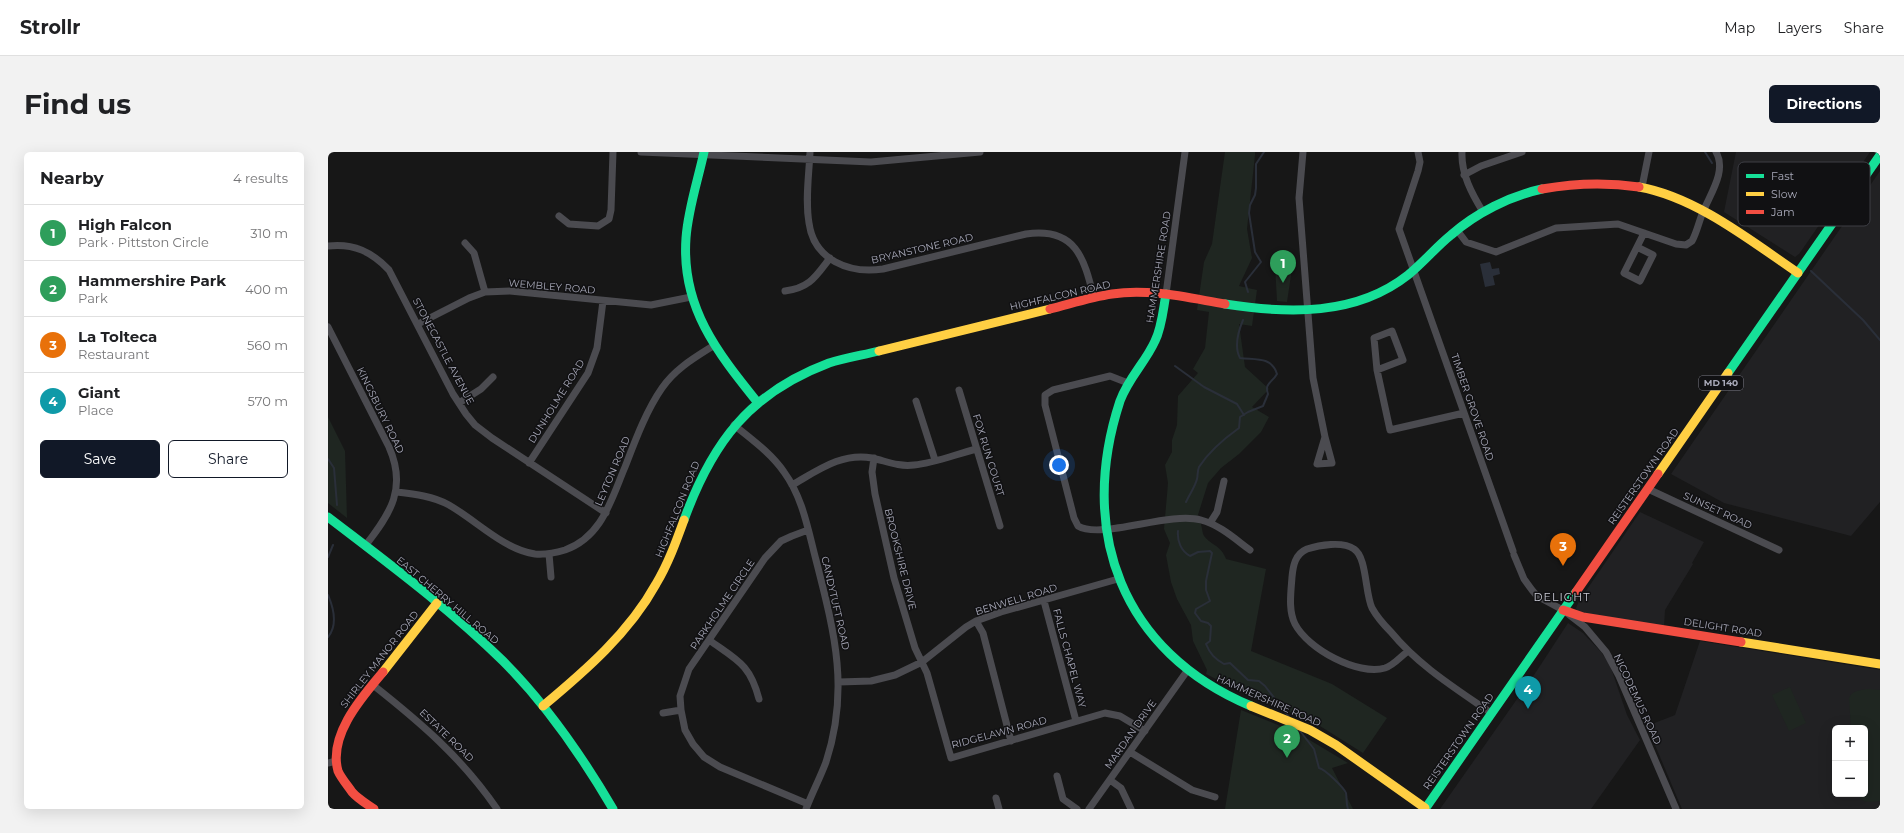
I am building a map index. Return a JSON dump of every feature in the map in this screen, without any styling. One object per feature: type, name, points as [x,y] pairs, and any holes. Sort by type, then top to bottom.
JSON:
[{"type":"street","points":[[559,216],[569,224],[593,226],[604,224],[609,219],[611,210],[613,152]]},
{"type":"street","points":[[641,152],[704,153],[810,161],[872,162],[916,155],[980,152]]},
{"type":"street","name":"BRYANSTONE ROAD","points":[[810,152],[808,222],[817,244],[830,258],[849,269],[870,271],[1026,234],[1044,232],[1061,237],[1075,246],[1084,261],[1094,298]]},
{"type":"street","name":"HAMMERSHIRE ROAD","points":[[1185,152],[1161,324],[1155,342],[1128,382],[1118,411],[1107,456],[1103,495],[1105,529],[1118,580],[1132,608],[1145,627],[1171,656],[1188,671],[1219,691],[1323,737],[1366,765],[1425,809]]},
{"type":"street","points":[[1303,152],[1299,198],[1313,378],[1325,437]]},
{"type":"street","name":"TIMBER GROVE ROAD","points":[[1418,152],[1420,162],[1399,229],[1415,270],[1513,553],[1524,579],[1538,596],[1563,610]]},
{"type":"street","points":[[1462,152],[1464,175],[1475,198],[1484,212]]},
{"type":"street","points":[[1464,175],[1481,166],[1522,152]]},
{"type":"street","points":[[1642,187],[1649,152]]},
{"type":"street","points":[[1457,230],[1466,242],[1496,252],[1556,228],[1618,224],[1676,244],[1686,245],[1692,241],[1712,194],[1719,171],[1719,163],[1716,152]]},
{"type":"street","points":[[704,153],[686,238],[686,267],[691,297],[698,316],[713,346],[758,403]]},
{"type":"street","name":"REISTERSTOWN ROAD","points":[[1870,169],[1880,154]]},
{"type":"street","name":"HIGHFALCON ROAD","points":[[543,706],[600,658],[628,626],[643,605],[667,562],[701,474],[710,458],[734,425],[758,403],[790,380],[830,363],[1094,298],[1130,292],[1166,294],[1277,311],[1308,311],[1326,309],[1358,301],[1386,289],[1415,270],[1457,230],[1484,212],[1523,194],[1557,185],[1600,182],[1642,187],[1677,198],[1704,211],[1798,273]]},
{"type":"street","name":"REISTERSTOWN ROAD","points":[[1425,809],[1830,226]]},
{"type":"street","points":[[1637,247],[1653,255],[1640,281],[1624,273],[1637,247],[1644,234]]},
{"type":"street","points":[[464,243],[474,253],[485,292]]},
{"type":"street","name":"STONECASTLE AVENUE","points":[[328,246],[354,247],[363,250],[382,262],[394,278],[459,403],[475,425],[529,463],[606,513]]},
{"type":"street","points":[[785,291],[795,290],[808,284],[830,258]]},
{"type":"street","name":"WEMBLEY ROAD","points":[[418,324],[469,298],[485,292],[510,291],[651,305],[691,297]]},
{"type":"street","name":"DUNHOLME ROAD","points":[[529,463],[588,373],[597,348],[603,301]]},
{"type":"street","name":"KINGSBURY ROAD","points":[[328,327],[393,456],[397,474],[396,492],[389,513],[365,546]]},
{"type":"street","points":[[1377,370],[1403,360],[1392,331],[1374,338],[1377,370],[1390,430],[1464,413]]},
{"type":"street","name":"LEYTON ROAD","points":[[396,492],[439,500],[448,504],[517,548],[536,554],[549,554],[570,548],[586,538],[606,513],[638,436],[662,388],[684,364],[713,346]]},
{"type":"street","points":[[1128,382],[1110,376],[1053,390],[1045,395],[1044,400],[1076,522],[1086,530],[1105,529],[1180,518],[1195,518],[1210,523],[1227,532],[1250,550]]},
{"type":"street","points":[[459,403],[481,389],[493,377]]},
{"type":"street","name":"FOX RUN COURT","points":[[959,390],[1000,526]]},
{"type":"street","points":[[916,401],[935,460]]},
{"type":"street","name":"CANDYTUFT ROAD","points":[[734,425],[778,464],[792,485],[799,500],[808,530],[833,627],[839,682],[837,711],[826,762],[807,806]]},
{"type":"street","points":[[792,485],[841,459],[855,456],[874,458],[903,465],[923,464],[977,449]]},
{"type":"street","name":"BROOKSHIRE DRIVE","points":[[874,458],[872,472],[886,543],[911,634],[922,662]]},
{"type":"street","points":[[1210,523],[1217,512],[1224,480]]},
{"type":"street","name":"SUNSET ROAD","points":[[1648,488],[1779,550]]},
{"type":"street","name":"EAST CHERRY HILL ROAD","points":[[328,517],[437,602],[504,663],[543,706],[589,769],[613,809]]},
{"type":"street","name":"PARKHOLME CIRCLE","points":[[807,806],[710,762],[698,751],[688,737],[682,721],[680,696],[684,679],[689,669],[773,548],[792,536],[808,530]]},
{"type":"street","points":[[1407,652],[1392,665],[1376,670],[1338,661],[1307,639],[1295,624],[1290,606],[1293,568],[1298,555],[1302,551],[1318,546],[1342,545],[1354,549],[1361,559],[1371,606],[1376,615],[1407,652],[1430,671],[1491,713]]},
{"type":"street","points":[[549,554],[551,577]]},
{"type":"street","name":"BENWELL ROAD","points":[[839,682],[884,679],[922,662],[966,627],[976,621],[1001,612],[1118,580]]},
{"type":"street","name":"FALLS CHAPEL WAY","points":[[1044,601],[1076,721]]},
{"type":"street","name":"SHIRLEY MANOR ROAD","points":[[374,809],[347,786],[332,762],[342,725],[437,602]]},
{"type":"street","name":"DELIGHT ROAD","points":[[1563,610],[1583,617],[1880,664]]},
{"type":"street","name":"NICODEMUS ROAD","points":[[1563,610],[1585,627],[1606,652],[1676,809]]},
{"type":"street","points":[[976,621],[983,633],[1011,741]]},
{"type":"street","points":[[709,640],[741,662],[748,669],[755,684],[759,699]]},
{"type":"street","name":"RIDGELAWN ROAD","points":[[922,662],[927,673],[951,758],[1106,713],[1112,713],[1120,716],[1145,731]]},
{"type":"street","name":"MARDAN DRIVE","points":[[1089,809],[1188,671]]},
{"type":"street","name":"ESTATE ROAD","points":[[373,685],[420,722],[450,750],[469,771],[497,809]]},
{"type":"street","points":[[663,713],[681,710]]},
{"type":"street","points":[[1130,752],[1192,790],[1215,797]]},
{"type":"street","points":[[1056,776],[1063,799],[1077,809]]},
{"type":"street","points":[[1110,780],[1121,788],[1131,809]]},
{"type":"street","points":[[996,798],[999,809]]},
{"type":"shaded area","points":[[1225,152],[1255,152],[1247,229],[1252,258],[1239,286],[1257,290],[1252,326],[1239,324],[1245,367],[1269,389],[1252,407],[1269,417],[1261,432],[1239,454],[1221,468],[1208,483],[1197,518],[1200,522],[1204,536],[1222,551],[1226,559],[1266,569],[1251,651],[1332,684],[1387,718],[1363,753],[1312,721],[1244,693],[1206,674],[1207,670],[1193,641],[1191,625],[1177,599],[1171,582],[1166,555],[1170,543],[1164,529],[1168,483],[1165,465],[1172,452],[1172,440],[1177,425],[1178,396],[1198,373],[1193,369],[1205,348],[1209,312],[1197,310],[1204,262],[1212,244]]},
{"type":"shaded area","points":[[1736,152],[1870,152],[1863,162],[1738,162],[1738,221],[1724,212]]},
{"type":"shaded area","points":[[1880,171],[1880,502],[1851,536],[1724,503],[1671,474],[1842,226],[1870,226],[1870,185]]},
{"type":"shaded area","points":[[1746,226],[1818,226],[1799,254],[1795,257]]},
{"type":"shaded area","points":[[1276,259],[1293,262],[1287,302],[1277,301]]},
{"type":"shaded area","points":[[1490,262],[1492,269],[1499,268],[1500,274],[1493,276],[1495,285],[1485,287],[1480,264]]},
{"type":"shaded area","points":[[328,417],[345,451],[347,518],[328,503]]},
{"type":"shaded area","points":[[1640,512],[1704,542],[1692,563],[1693,564],[1665,610],[1664,627],[1590,616],[1577,611],[1576,608],[1579,601]]},
{"type":"shaded area","points":[[1568,623],[1583,633],[1601,652],[1610,665],[1627,715],[1640,740],[1591,809],[1440,809],[1536,672]]},
{"type":"shaded area","points":[[1700,641],[1880,670],[1880,809],[1682,809],[1647,726],[1675,715]]},
{"type":"shaded area","points":[[1790,687],[1806,723],[1789,731],[1772,695]]},
{"type":"shaded area","points":[[1860,690],[1880,690],[1880,801],[1864,801],[1859,797],[1868,797],[1868,725],[1851,725],[1849,698],[1855,692]]},
{"type":"shaded area","points":[[1241,710],[1298,733],[1348,763],[1332,768],[1353,809],[1225,809]]},
{"type":"waterway","points":[[1248,292],[1245,282],[1261,262],[1255,252],[1249,213],[1250,205],[1255,195],[1256,164],[1264,152]]},
{"type":"waterway","points":[[1705,152],[1712,163]]},
{"type":"waterway","points":[[1811,271],[1863,320],[1880,340]]},
{"type":"waterway","points":[[1186,502],[1195,485],[1199,467],[1217,446],[1239,428],[1240,417],[1263,406],[1268,394],[1268,385],[1277,374],[1275,368],[1267,362],[1257,359],[1240,358],[1237,349],[1237,339],[1243,320]]},
{"type":"waterway","points":[[1175,366],[1204,387],[1237,404],[1244,415]]},
{"type":"waterway","points":[[328,459],[334,468],[337,505]]},
{"type":"waterway","points":[[1178,531],[1180,545],[1190,556],[1198,552],[1210,551],[1212,553],[1206,581],[1206,590],[1210,601],[1196,609],[1195,613],[1201,621],[1208,623],[1211,626],[1210,641],[1206,644],[1209,651],[1224,664],[1230,663],[1248,680],[1259,681],[1265,686],[1289,717]]},
{"type":"waterway","points":[[328,557],[333,545]]},
{"type":"waterway","points":[[328,595],[334,617],[333,627],[328,637]]},
{"type":"waterway","points":[[1300,731],[1314,749],[1319,768],[1330,775],[1345,791],[1348,809]]},
{"type":"traffic: fast","points":[[704,152],[687,227],[686,263],[689,286],[696,307],[716,347],[758,403]]},
{"type":"traffic: fast","points":[[1870,169],[1880,155]]},
{"type":"traffic: fast","points":[[1225,304],[1273,309],[1321,309],[1344,305],[1366,298],[1388,288],[1408,275],[1440,244],[1461,227],[1482,213],[1494,206],[1518,196],[1542,189]]},
{"type":"traffic: fast","points":[[1728,373],[1830,226]]},
{"type":"traffic: fast","points":[[1166,294],[1157,336],[1147,356],[1132,377],[1120,401],[1108,450],[1104,496],[1109,541],[1121,582],[1142,620],[1170,654],[1207,683],[1251,706]]},
{"type":"traffic: fast","points":[[684,520],[707,467],[721,444],[737,424],[755,406],[777,389],[801,375],[829,363],[879,351]]},
{"type":"traffic: fast","points":[[328,517],[440,604],[503,661],[549,713],[576,750],[613,809]]},
{"type":"traffic: fast","points":[[1425,809],[1576,592]]},
{"type":"traffic: slow","points":[[1639,187],[1660,192],[1702,210],[1742,234],[1798,273]]},
{"type":"traffic: slow","points":[[879,351],[1050,309]]},
{"type":"traffic: slow","points":[[1658,474],[1728,373]]},
{"type":"traffic: slow","points":[[543,706],[590,665],[633,619],[645,602],[672,553],[684,520]]},
{"type":"traffic: slow","points":[[383,672],[437,603]]},
{"type":"traffic: slow","points":[[1741,642],[1880,664]]},
{"type":"traffic: slow","points":[[1251,706],[1310,730],[1336,745],[1425,808]]},
{"type":"traffic: jam","points":[[1542,189],[1566,185],[1590,184],[1615,184],[1639,187]]},
{"type":"traffic: jam","points":[[1050,309],[1096,297],[1126,292],[1169,294],[1225,304]]},
{"type":"traffic: jam","points":[[1576,592],[1658,474]]},
{"type":"traffic: jam","points":[[1563,610],[1583,617],[1741,642]]},
{"type":"traffic: jam","points":[[374,809],[352,792],[338,771],[336,757],[342,730],[349,717],[383,672]]},
{"type":"place","name":"High Falcon","points":[[1283,283]]},
{"type":"place","name":"La Tolteca","points":[[1563,566]]},
{"type":"place","name":"Giant","points":[[1528,709]]},
{"type":"place","name":"Hammershire Park","points":[[1287,758]]},
{"type":"district","name":"DELIGHT","points":[[1562,597]]}]
